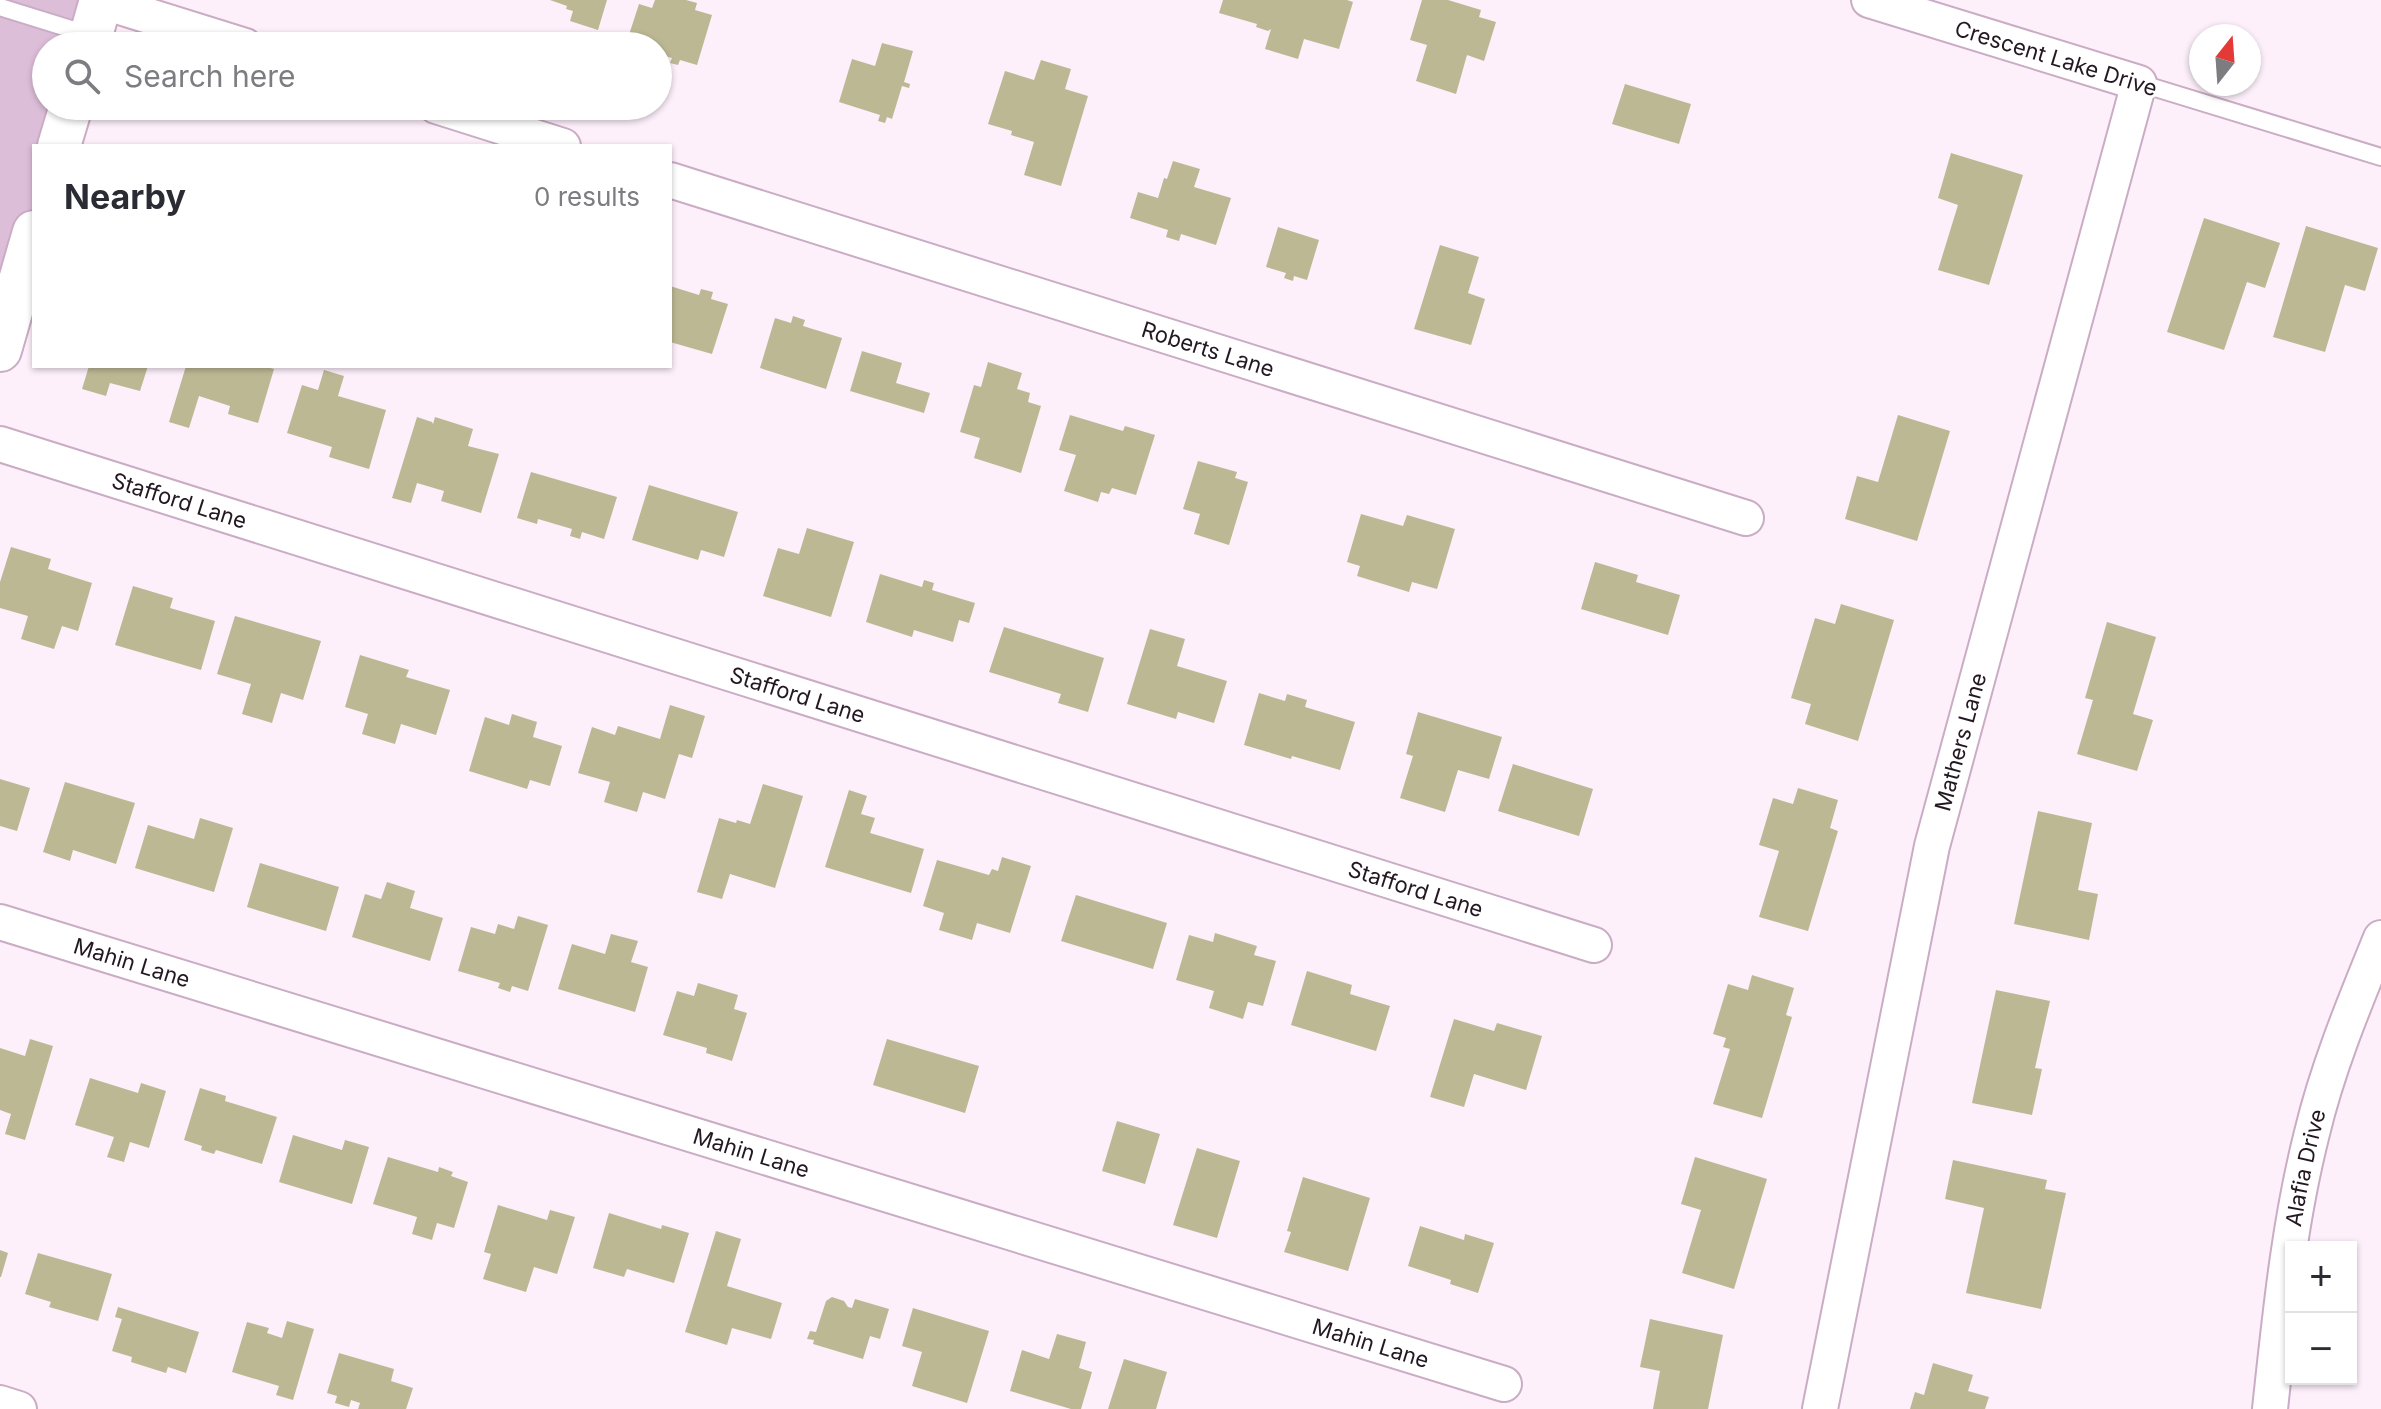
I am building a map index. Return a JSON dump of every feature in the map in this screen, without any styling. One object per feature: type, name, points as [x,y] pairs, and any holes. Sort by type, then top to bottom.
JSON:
[{"type":"street","name":"Crescent Lake Drive","points":[[1869,0],[2139,83]]},
{"type":"street","points":[[95,20],[164,32]]},
{"type":"street","name":"Mathers Lane","points":[[1820,1409],[1932,846],[2139,83]]},
{"type":"street","points":[[60,144],[67,120]]},
{"type":"street","points":[[480,120],[557,144]]},
{"type":"street","name":"Roberts Lane","points":[[672,181],[1746,518]]},
{"type":"street","points":[[0,350],[32,239]]},
{"type":"street","name":"Stafford Lane","points":[[0,444],[1594,945]]},
{"type":"street","name":"Mahin Lane","points":[[0,922],[1504,1384]]},
{"type":"street","name":"Alafia Drive","points":[[2270,1409],[2287,1260],[2312,1132],[2348,1021],[2381,938]]},
{"type":"street","points":[[0,1403],[19,1409]]},
{"type":"lane","points":[[0,7],[95,20]]},
{"type":"lane","name":"Crescent Lake Drive","points":[[2139,83],[2381,157]]},
{"type":"shaded area","points":[[0,0],[100,0],[90,32],[32,32],[32,120],[63,120],[56,144],[32,144],[32,222],[0,326]]},
{"type":"building","points":[[550,0],[607,0],[598,30],[570,21],[573,11]]},
{"type":"building","points":[[655,0],[686,0],[697,3],[695,10],[712,15],[697,65],[680,60],[678,65],[672,64],[672,32],[630,32],[639,4],[652,8]]},
{"type":"building","points":[[1223,0],[1353,2],[1339,49],[1304,39],[1298,59],[1265,49],[1271,29],[1268,31],[1256,27],[1257,24],[1219,13]]},
{"type":"building","points":[[1422,0],[1448,0],[1481,10],[1479,17],[1496,22],[1484,61],[1467,55],[1456,94],[1416,81],[1427,45],[1410,40]]},
{"type":"building","points":[[882,43],[913,51],[904,82],[910,84],[909,88],[902,86],[892,119],[887,117],[885,123],[878,121],[880,115],[839,102],[852,59],[875,66]]},
{"type":"building","points":[[1041,60],[1071,69],[1065,89],[1088,96],[1061,186],[1024,175],[1034,142],[988,124],[1005,71],[1034,80]]},
{"type":"building","points":[[1625,84],[1691,104],[1679,144],[1612,124]]},
{"type":"building","points":[[1951,153],[2023,175],[1989,285],[1938,270],[1958,205],[1938,198]]},
{"type":"building","points":[[1173,161],[1200,169],[1194,187],[1231,198],[1216,245],[1181,234],[1179,241],[1166,237],[1168,230],[1130,218],[1138,192],[1158,198]]},
{"type":"building","points":[[2204,218],[2280,243],[2265,288],[2247,282],[2224,350],[2167,332]]},
{"type":"building","points":[[2306,226],[2378,248],[2365,291],[2345,285],[2325,352],[2273,337]]},
{"type":"building","points":[[1278,227],[1319,240],[1307,280],[1294,276],[1293,281],[1284,278],[1286,273],[1266,267]]},
{"type":"building","points":[[1440,245],[1479,257],[1468,293],[1485,299],[1471,345],[1414,329]]},
{"type":"building","points":[[672,287],[699,295],[701,289],[713,292],[711,299],[728,304],[712,354],[672,343]]},
{"type":"building","points":[[793,316],[805,320],[803,326],[842,338],[826,389],[760,368],[775,318],[791,323]]},
{"type":"building","points":[[862,351],[902,363],[896,383],[930,393],[924,413],[850,391]]},
{"type":"building","points":[[988,362],[1022,373],[1017,389],[1030,393],[1028,402],[1041,406],[1021,473],[974,458],[980,438],[960,432],[974,385],[981,387]]},
{"type":"building","points":[[88,368],[147,368],[140,391],[110,383],[106,396],[82,389]]},
{"type":"building","points":[[185,368],[274,369],[258,423],[228,414],[230,406],[199,396],[189,428],[169,422]]},
{"type":"building","points":[[324,370],[344,376],[338,396],[386,410],[369,469],[329,457],[332,447],[287,433],[302,385],[318,390]]},
{"type":"building","points":[[1070,415],[1123,431],[1125,426],[1155,435],[1136,495],[1112,488],[1109,494],[1101,492],[1098,502],[1064,491],[1076,455],[1059,450]]},
{"type":"building","points":[[1898,415],[1950,431],[1917,541],[1845,519],[1857,476],[1878,482]]},
{"type":"building","points":[[417,417],[433,424],[435,417],[473,429],[468,446],[499,454],[481,513],[441,501],[444,491],[417,483],[411,503],[392,498]]},
{"type":"building","points":[[1198,461],[1237,472],[1235,478],[1248,482],[1229,545],[1194,534],[1200,514],[1183,509]]},
{"type":"building","points":[[531,472],[617,497],[604,539],[582,532],[580,539],[570,536],[572,529],[538,519],[537,524],[517,518]]},
{"type":"building","points":[[649,485],[738,512],[724,557],[701,550],[698,560],[632,540]]},
{"type":"building","points":[[1361,514],[1403,526],[1407,515],[1455,529],[1437,589],[1412,582],[1409,592],[1357,576],[1360,566],[1347,562]]},
{"type":"building","points":[[807,528],[854,542],[831,617],[763,596],[778,548],[799,554]]},
{"type":"building","points":[[11,547],[51,559],[48,569],[92,583],[78,631],[62,626],[54,649],[21,639],[28,616],[0,608],[0,582]]},
{"type":"building","points":[[1595,562],[1638,575],[1636,582],[1680,595],[1668,635],[1581,609]]},
{"type":"building","points":[[880,574],[922,587],[924,580],[934,583],[932,590],[975,603],[969,623],[959,620],[953,642],[914,630],[912,637],[866,622]]},
{"type":"building","points":[[133,586],[173,598],[170,608],[215,621],[201,670],[115,645]]},
{"type":"building","points":[[1841,604],[1894,620],[1858,741],[1805,724],[1811,704],[1791,698],[1815,618],[1835,624]]},
{"type":"building","points":[[235,616],[321,641],[303,700],[281,693],[272,723],[242,714],[251,684],[217,674]]},
{"type":"building","points":[[2107,622],[2156,637],[2133,714],[2153,720],[2137,771],[2077,754],[2093,700],[2085,698]]},
{"type":"building","points":[[1004,627],[1104,658],[1088,712],[1058,703],[1061,694],[989,672]]},
{"type":"building","points":[[1150,629],[1185,639],[1177,666],[1227,681],[1214,723],[1178,712],[1176,719],[1127,704]]},
{"type":"building","points":[[360,655],[409,670],[406,677],[450,690],[436,735],[401,724],[395,744],[362,734],[368,714],[345,707]]},
{"type":"building","points":[[1259,693],[1285,701],[1287,694],[1307,700],[1305,707],[1355,722],[1340,770],[1244,745]]},
{"type":"building","points":[[670,705],[705,716],[692,758],[679,754],[665,799],[643,792],[637,812],[604,802],[610,782],[578,773],[592,727],[615,735],[618,726],[660,739]]},
{"type":"building","points":[[1418,712],[1502,737],[1489,779],[1458,770],[1445,812],[1400,798],[1413,756],[1406,754]]},
{"type":"building","points":[[512,714],[537,722],[533,737],[562,746],[550,786],[530,780],[527,789],[469,771],[485,717],[509,725]]},
{"type":"building","points":[[1513,764],[1593,789],[1579,836],[1498,811]]},
{"type":"building","points":[[0,779],[30,788],[17,831],[0,826]]},
{"type":"building","points":[[65,782],[135,803],[116,864],[73,850],[70,861],[43,852]]},
{"type":"building","points":[[763,784],[803,796],[775,888],[730,874],[722,899],[697,892],[719,818],[750,824]]},
{"type":"building","points":[[1798,788],[1838,800],[1830,828],[1838,831],[1808,931],[1759,917],[1779,851],[1759,845],[1773,798],[1793,804]]},
{"type":"building","points":[[849,790],[867,796],[861,814],[875,818],[870,833],[924,849],[911,893],[825,867]]},
{"type":"building","points":[[2038,811],[2092,823],[2078,890],[2098,894],[2089,940],[2014,924]]},
{"type":"building","points":[[200,818],[233,828],[214,892],[135,868],[148,825],[194,839]]},
{"type":"building","points":[[1002,857],[1031,866],[1010,933],[977,923],[972,940],[939,930],[944,913],[923,906],[937,860],[989,875],[992,869],[998,871]]},
{"type":"building","points":[[260,863],[339,887],[326,931],[247,907]]},
{"type":"building","points":[[387,882],[415,891],[410,908],[443,918],[430,961],[352,937],[365,894],[381,899]]},
{"type":"building","points":[[1076,895],[1167,923],[1153,969],[1061,941]]},
{"type":"building","points":[[518,916],[548,925],[528,991],[512,986],[510,992],[498,988],[500,983],[458,971],[471,927],[495,934],[498,924],[514,929]]},
{"type":"building","points":[[1215,933],[1257,946],[1254,955],[1276,961],[1263,1006],[1248,1002],[1243,1019],[1209,1008],[1214,991],[1176,980],[1189,935],[1213,942]]},
{"type":"building","points":[[611,934],[638,941],[631,962],[648,967],[635,1012],[558,989],[572,944],[605,954]]},
{"type":"building","points":[[1307,971],[1352,985],[1350,994],[1390,1006],[1376,1051],[1291,1025]]},
{"type":"building","points":[[1752,975],[1794,988],[1786,1015],[1792,1017],[1762,1118],[1713,1104],[1730,1049],[1723,1047],[1726,1038],[1713,1034],[1728,984],[1748,990]]},
{"type":"building","points":[[698,983],[738,995],[734,1009],[747,1013],[732,1061],[706,1053],[707,1048],[663,1035],[677,991],[694,996]]},
{"type":"building","points":[[1996,990],[2050,1001],[2035,1068],[2042,1069],[2032,1115],[1972,1103]]},
{"type":"building","points":[[1454,1019],[1494,1031],[1497,1023],[1542,1036],[1526,1090],[1474,1074],[1464,1107],[1430,1097]]},
{"type":"building","points":[[30,1039],[53,1046],[25,1140],[5,1134],[11,1114],[0,1110],[0,1048],[25,1056]]},
{"type":"building","points":[[887,1039],[979,1066],[965,1113],[873,1085]]},
{"type":"building","points":[[90,1078],[138,1093],[141,1083],[166,1091],[149,1148],[130,1142],[124,1162],[107,1157],[114,1137],[75,1125]]},
{"type":"building","points":[[200,1088],[226,1096],[225,1101],[277,1117],[262,1164],[216,1150],[214,1154],[201,1150],[202,1146],[184,1140]]},
{"type":"building","points":[[1117,1121],[1160,1134],[1145,1184],[1102,1171]]},
{"type":"building","points":[[293,1135],[342,1150],[345,1140],[369,1147],[352,1204],[279,1182]]},
{"type":"building","points":[[1197,1148],[1240,1161],[1217,1238],[1173,1225]]},
{"type":"building","points":[[388,1157],[438,1172],[439,1167],[453,1172],[451,1176],[468,1182],[454,1228],[437,1223],[432,1240],[412,1234],[417,1217],[373,1204]]},
{"type":"building","points":[[1695,1157],[1767,1179],[1734,1289],[1682,1273],[1701,1210],[1681,1204]]},
{"type":"building","points":[[1953,1160],[2047,1180],[2045,1189],[2066,1193],[2041,1309],[1966,1293],[1984,1208],[1945,1199]]},
{"type":"building","points":[[1303,1177],[1370,1198],[1348,1271],[1284,1252]]},
{"type":"building","points":[[498,1205],[547,1220],[550,1210],[575,1217],[557,1274],[534,1267],[526,1292],[483,1279],[491,1254],[484,1252]]},
{"type":"building","points":[[609,1213],[661,1229],[662,1225],[689,1233],[674,1283],[627,1269],[624,1277],[593,1268]]},
{"type":"building","points":[[1420,1226],[1464,1240],[1465,1234],[1494,1243],[1478,1293],[1450,1284],[1451,1280],[1408,1266]]},
{"type":"building","points":[[716,1231],[741,1239],[727,1286],[782,1303],[771,1339],[732,1328],[727,1345],[685,1332]]},
{"type":"building","points":[[0,1250],[8,1253],[1,1277],[0,1277]]},
{"type":"building","points":[[38,1253],[112,1274],[98,1321],[49,1307],[51,1302],[25,1294]]},
{"type":"building","points":[[832,1297],[852,1308],[855,1299],[889,1309],[880,1339],[870,1336],[863,1359],[813,1344],[814,1340],[807,1339],[810,1331],[816,1332],[826,1301]]},
{"type":"building","points":[[118,1307],[199,1332],[186,1373],[168,1367],[166,1373],[131,1362],[132,1357],[112,1351],[122,1319],[115,1317]]},
{"type":"building","points":[[913,1308],[989,1331],[967,1403],[912,1386],[922,1352],[902,1346]]},
{"type":"building","points":[[1650,1319],[1723,1335],[1708,1409],[1653,1409],[1660,1371],[1640,1367]]},
{"type":"building","points":[[287,1321],[314,1329],[293,1400],[276,1395],[279,1386],[232,1372],[247,1322],[269,1328],[267,1333],[282,1338]]},
{"type":"building","points":[[1057,1334],[1086,1342],[1079,1368],[1092,1372],[1081,1409],[1071,1409],[1010,1391],[1022,1350],[1049,1359]]},
{"type":"building","points":[[339,1353],[394,1369],[391,1381],[413,1388],[406,1409],[358,1409],[360,1403],[351,1400],[349,1407],[335,1403],[337,1396],[327,1393]]},
{"type":"building","points":[[1124,1359],[1167,1372],[1156,1409],[1108,1409]]},
{"type":"building","points":[[1933,1363],[1973,1375],[1968,1391],[1989,1397],[1985,1409],[1910,1409],[1915,1392],[1924,1395]]}]
